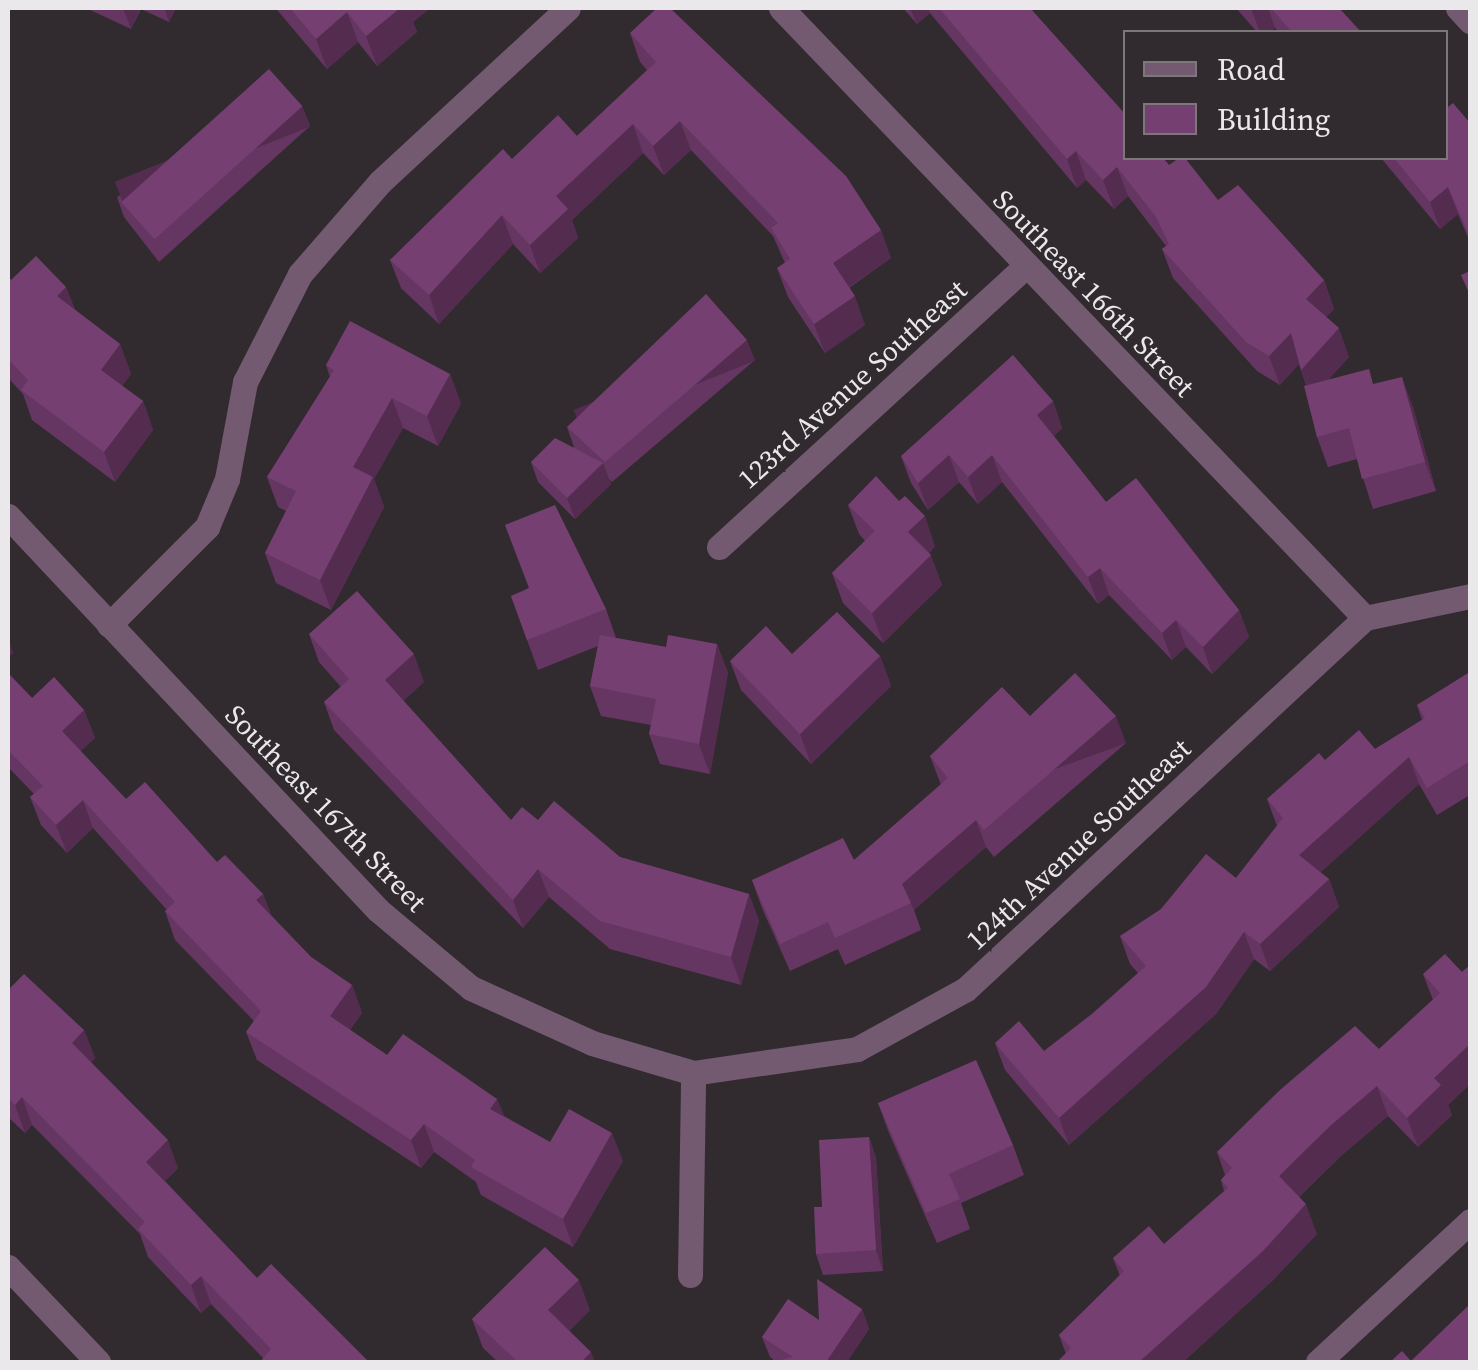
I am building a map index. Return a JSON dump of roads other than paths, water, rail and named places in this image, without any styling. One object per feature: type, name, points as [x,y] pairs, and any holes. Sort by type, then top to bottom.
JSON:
[{"type":"street","points":[[110,626],[207,527],[227,480],[245,382],[300,274],[380,182],[568,8]]},
{"type":"street","name":"Southeast 166th Street","points":[[781,8],[1365,618]]},
{"type":"street","points":[[1458,8],[1470,21]]},
{"type":"street","name":"123rd Avenue Southeast","points":[[719,547],[1026,266]]},
{"type":"street","name":"Southeast 167th Street","points":[[8,516],[378,910],[471,988],[592,1042],[693,1073]]},
{"type":"street","points":[[1365,618],[1470,596]]},
{"type":"street","name":"124th Avenue Southeast","points":[[693,1073],[857,1049],[966,989],[1365,618]]},
{"type":"street","points":[[690,1276],[693,1073]]},
{"type":"street","points":[[1318,1362],[1470,1221]]},
{"type":"street","points":[[9,1271],[98,1362]]}]
